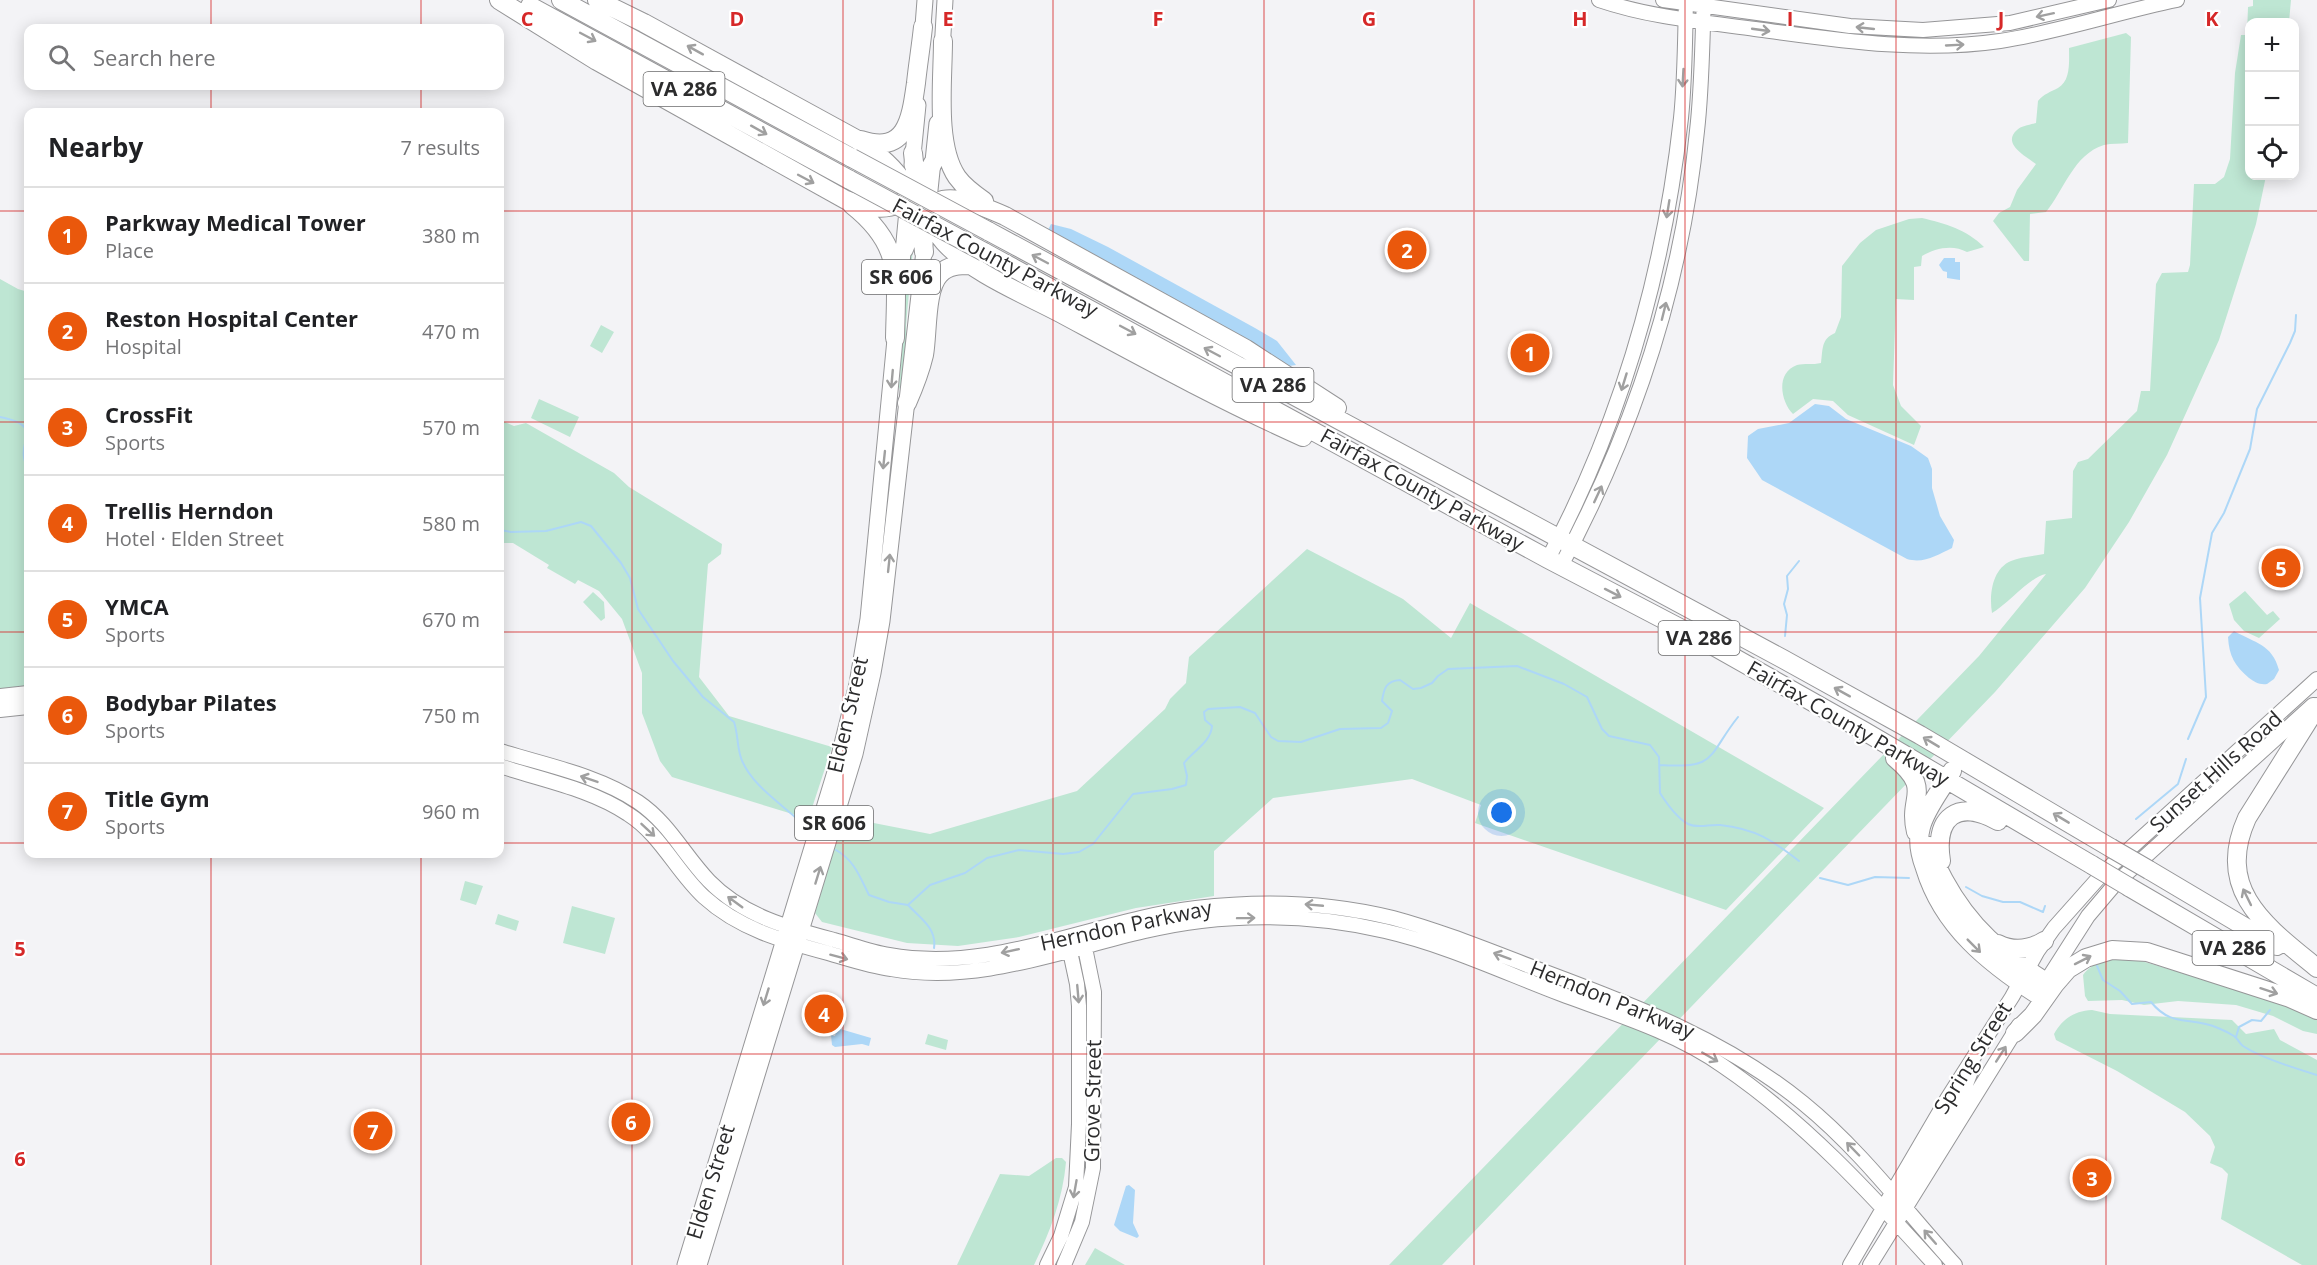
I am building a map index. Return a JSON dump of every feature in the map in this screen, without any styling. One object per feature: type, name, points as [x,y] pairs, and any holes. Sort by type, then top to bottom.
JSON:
[{"type":"highway","points":[[499,0],[597,61],[846,200],[870,208],[884,209],[898,203],[912,192],[933,163]]},
{"type":"highway","name":"Fairfax County Parkway","points":[[518,0],[850,180],[977,259],[1371,461],[1438,499],[1559,552],[1783,659],[1964,761],[2113,855],[2149,870],[2317,969]]},
{"type":"highway","name":"Fairfax County Parkway","points":[[561,0],[1449,480],[1691,634],[1864,731],[2092,865],[2128,879],[2317,997]]},
{"type":"highway","points":[[597,0],[644,23],[856,139],[890,164],[912,192],[944,242],[1220,397],[1438,499]]},
{"type":"highway","points":[[856,139],[882,144],[894,140],[905,130],[911,116],[923,27]]},
{"type":"highway","points":[[943,41],[943,141],[949,162],[958,179],[971,192],[1005,216],[1246,349],[1449,480]]},
{"type":"highway","points":[[912,192],[914,150]]},
{"type":"highway","points":[[904,249],[925,213],[944,199],[966,200],[1005,216]]},
{"type":"highway","points":[[846,200],[879,230],[892,253],[896,286],[895,338]]},
{"type":"highway","points":[[924,252],[925,213]]},
{"type":"highway","points":[[908,403],[920,372],[936,279],[952,267],[977,259]]},
{"type":"highway","points":[[1371,461],[1395,465],[1559,552]]},
{"type":"highway","points":[[2317,707],[2247,818],[2238,843],[2237,860],[2241,885],[2256,914],[2317,969]]},
{"type":"highway","points":[[1864,731],[1912,775],[1918,794],[1915,827],[1921,856],[1929,882],[1952,922],[1978,951],[2042,988]]},
{"type":"highway","points":[[1919,842],[1922,825],[1964,761]]},
{"type":"highway","points":[[1951,783],[1930,835],[1931,852],[1961,908],[1985,937],[2023,976]]},
{"type":"highway","points":[[1944,880],[1939,835],[1948,820],[1960,812],[1981,813],[2012,829],[2053,843]]},
{"type":"highway","points":[[1985,937],[2013,950],[2029,948],[2044,941]]},
{"type":"highway","points":[[2015,1033],[2033,1015],[2068,969],[2086,958],[2112,950],[2147,952],[2290,998],[2317,1010]]},
{"type":"main road","points":[[914,150],[925,0]]},
{"type":"main road","points":[[925,213],[933,163],[945,0]]},
{"type":"main road","points":[[1599,0],[1640,12],[1686,20],[1872,44],[1943,46],[1988,43],[2034,35],[2147,4],[2177,0]]},
{"type":"main road","points":[[1663,0],[1875,29],[1935,30],[2010,23],[2109,0]]},
{"type":"main road","points":[[1559,552],[1614,417],[1650,296],[1674,174],[1681,116],[1686,2]]},
{"type":"main road","points":[[1559,552],[1602,486],[1626,430],[1662,318],[1680,245],[1691,183],[1700,100],[1704,4]]},
{"type":"main road","name":"Elden Street","points":[[699,1265],[792,936],[857,684],[870,599],[904,249],[912,192]]},
{"type":"main road","name":"Elden Street","points":[[685,1265],[792,936],[855,754],[882,621],[924,252]]},
{"type":"main road","name":"Sunset Hills Road","points":[[2113,855],[2317,679]]},
{"type":"main road","points":[[0,696],[24,693]]},
{"type":"main road","name":"Sunset Hills Road","points":[[2128,879],[2317,702]]},
{"type":"main road","points":[[0,710],[24,707]]},
{"type":"main road","name":"Herndon Parkway","points":[[504,752],[599,783],[633,799],[666,826],[702,873],[716,888],[742,908],[792,936],[887,969],[929,973],[1004,966],[1172,926],[1242,918],[1294,918],[1340,923],[1385,931],[1419,941],[1624,1017],[1717,1061],[1801,1126],[1838,1161],[1935,1265]]},
{"type":"main road","name":"Herndon Parkway","points":[[504,767],[596,797],[623,810],[659,840],[705,897],[739,922],[792,936],[884,954],[927,959],[1000,953],[1181,910],[1256,903],[1340,908],[1412,924],[1612,997],[1714,1042],[1766,1075],[1808,1107],[1841,1138],[1899,1200],[1955,1265]]},
{"type":"main road","name":"Spring Street","points":[[1870,1265],[1890,1216],[1941,1108],[2044,941],[2113,855]]},
{"type":"main road","name":"Spring Street","points":[[1850,1265],[1890,1216],[2015,1033],[2088,915],[2128,879]]},
{"type":"main road","name":"Grove Street","points":[[1064,1265],[1082,1222],[1093,1168],[1094,992],[1082,933]]},
{"type":"main road","name":"Grove Street","points":[[1047,1265],[1061,1236],[1072,1203],[1078,1163],[1079,1006],[1067,937]]},
{"type":"green space","points":[[2253,0],[2291,0],[2289,18],[2248,18],[2248,7],[2253,6]]},
{"type":"green space","points":[[2126,33],[2131,37],[2128,143],[2107,144],[2085,156],[2070,174],[2046,212],[2030,214],[2029,261],[2024,261],[1993,221],[1999,213],[2010,207],[2017,190],[2036,164],[2017,150],[2012,140],[2013,135],[2017,130],[2036,123],[2038,101],[2065,81],[2069,48]]},
{"type":"green space","points":[[2241,35],[2245,35],[2245,180],[2265,180],[2256,224],[2219,340],[2167,455],[2129,522],[2085,588],[1995,692],[1442,1265],[1389,1265],[1979,656],[2046,574],[2033,580],[1992,613],[1993,583],[2000,570],[2015,560],[2044,554],[2046,521],[2072,518],[2073,471],[2078,462],[2088,459],[2137,411],[2141,391],[2150,391],[2156,284],[2162,273],[2188,272],[2194,184],[2215,184],[2224,177],[2230,159],[2235,73]]},
{"type":"green space","points":[[1922,218],[1963,231],[1984,247],[1967,252],[1956,248],[1944,248],[1922,256],[1921,266],[1914,267],[1914,300],[1896,299],[1893,385],[1901,406],[1921,426],[1914,445],[1848,415],[1833,401],[1813,399],[1793,414],[1783,395],[1785,374],[1797,365],[1821,363],[1825,341],[1835,333],[1841,317],[1842,266],[1860,243],[1876,230],[1909,219]]},
{"type":"green space","points":[[913,248],[906,325],[907,355],[901,392],[899,387],[901,325],[908,249]]},
{"type":"green space","points":[[0,279],[24,291],[24,688],[0,691]]},
{"type":"green space","points":[[601,325],[614,332],[602,353],[590,346]]},
{"type":"green space","points":[[539,399],[579,417],[570,437],[531,418]]},
{"type":"green space","points":[[504,422],[514,426],[526,423],[614,473],[629,487],[722,544],[721,554],[708,564],[699,677],[729,716],[832,747],[811,811],[799,816],[672,777],[660,761],[642,713],[642,673],[622,619],[599,591],[578,580],[575,584],[547,568],[549,565],[513,543],[504,543]]},
{"type":"green space","points":[[1307,549],[1403,599],[1451,638],[1470,603],[1824,808],[1726,910],[1475,823],[1481,805],[1412,779],[1273,798],[1214,851],[1214,896],[1136,908],[1019,937],[958,946],[907,943],[822,922],[815,913],[843,817],[930,834],[1077,791],[1165,709],[1170,699],[1186,683],[1189,657]]},
{"type":"green space","points":[[2245,591],[2267,615],[2273,611],[2280,619],[2259,638],[2244,631],[2234,620],[2229,604]]},
{"type":"green space","points":[[593,592],[604,602],[605,618],[601,621],[583,602]]},
{"type":"green space","points":[[465,881],[483,886],[476,905],[460,900]]},
{"type":"green space","points":[[572,906],[615,918],[605,954],[563,943]]},
{"type":"green space","points":[[498,914],[519,921],[516,931],[495,924]]},
{"type":"green space","points":[[2128,957],[2293,1006],[2317,1020],[2317,1034],[2303,1031],[2273,1016],[2236,1005],[2178,1001],[2144,1005],[2122,1000],[2088,1001],[2085,996],[2083,975],[2087,970],[2103,961]]},
{"type":"green space","points":[[2092,1010],[2110,1014],[2232,1020],[2246,1034],[2274,1029],[2280,1040],[2317,1060],[2317,1265],[2302,1265],[2221,1219],[2228,1174],[2222,1168],[2210,1163],[2215,1147],[2210,1136],[2185,1112],[2117,1071],[2056,1040],[2054,1034],[2065,1020],[2080,1012]]},
{"type":"green space","points":[[928,1034],[948,1040],[946,1050],[925,1044]]},
{"type":"green space","points":[[1056,1158],[1062,1158],[1066,1162],[1062,1189],[1050,1227],[1034,1265],[957,1265],[1000,1174],[1029,1176]]},
{"type":"green space","points":[[1095,1248],[1125,1265],[1085,1265]]},
{"type":"water","points":[[1051,224],[1071,229],[1108,247],[1255,328],[1277,341],[1296,365],[1289,366],[1048,230]]},
{"type":"water","points":[[1944,258],[1955,258],[1955,262],[1960,262],[1960,280],[1947,278],[1947,272],[1943,271],[1939,265]]},
{"type":"water","points":[[1815,404],[1829,406],[1846,419],[1911,446],[1928,458],[1932,469],[1932,488],[1940,516],[1954,540],[1952,548],[1925,560],[1907,559],[1762,480],[1747,458],[1748,436],[1758,429],[1789,423]]},
{"type":"water","points":[[2234,631],[2262,645],[2272,655],[2279,670],[2274,679],[2267,684],[2259,684],[2240,669],[2231,655],[2229,644],[2228,637]]},
{"type":"water","points":[[837,1028],[871,1038],[869,1046],[862,1044],[835,1047],[832,1045],[831,1035],[835,1036]]},
{"type":"water","points":[[1129,1185],[1135,1190],[1133,1223],[1139,1236],[1137,1238],[1120,1231],[1114,1225],[1126,1186]]},
{"type":"waterway","points":[[2188,739],[2206,697],[2200,598],[2212,533],[2224,513],[2250,449],[2257,409],[2295,331],[2296,315]]},
{"type":"waterway","points":[[0,417],[15,421],[24,428]]},
{"type":"waterway","points":[[24,450],[24,459]]},
{"type":"waterway","points":[[504,531],[546,531],[581,522],[591,526],[621,563],[630,578],[638,609],[673,661],[703,697],[734,722],[741,758],[752,778],[805,826]]},
{"type":"waterway","points":[[1785,636],[1787,615],[1784,604],[1788,589],[1787,576],[1799,561]]},
{"type":"waterway","points":[[836,850],[852,864],[869,895],[889,902],[908,905],[930,885],[965,873],[987,858],[1019,850],[1063,854],[1079,852],[1093,844],[1133,794],[1186,785],[1187,776],[1184,763],[1205,742],[1211,732],[1212,726],[1205,720],[1204,712],[1208,709],[1240,707],[1255,713],[1271,737],[1278,741],[1301,742],[1340,729],[1381,728],[1388,723],[1392,711],[1382,701],[1385,689],[1392,682],[1400,680],[1413,689],[1421,688],[1432,683],[1448,669],[1517,666],[1564,684],[1587,697],[1602,729],[1609,736],[1650,745],[1659,757],[1660,793],[1672,810],[1688,824],[1720,825],[1744,829],[1772,841],[1799,861]]},
{"type":"waterway","points":[[1660,765],[1679,766],[1702,762],[1715,750],[1738,717]]},
{"type":"waterway","points":[[2136,819],[2178,784],[2186,759]]},
{"type":"waterway","points":[[1820,878],[1848,885],[1875,877],[1909,878]]},
{"type":"waterway","points":[[1966,887],[1982,896],[2003,902],[2020,902],[2043,912],[2045,906]]},
{"type":"waterway","points":[[908,905],[930,929],[934,948]]},
{"type":"waterway","points":[[2097,966],[2103,980],[2120,991],[2132,1004],[2151,1002],[2166,1015],[2218,1028],[2234,1036],[2243,1046],[2259,1055],[2317,1075]]},
{"type":"waterway","points":[[2236,1037],[2239,1027],[2252,1020],[2261,1021],[2270,1010]]},
{"type":"place","name":"Reston Hospital Center","points":[[1407,250]]},
{"type":"place","name":"Parkway Medical Tower","points":[[1530,353]]},
{"type":"place","name":"YMCA","points":[[2281,568]]},
{"type":"place","name":"Trellis Herndon","points":[[824,1014]]},
{"type":"place","name":"Bodybar Pilates","points":[[631,1122]]},
{"type":"place","name":"Title Gym","points":[[373,1131]]},
{"type":"place","name":"CrossFit","points":[[2092,1178]]}]
